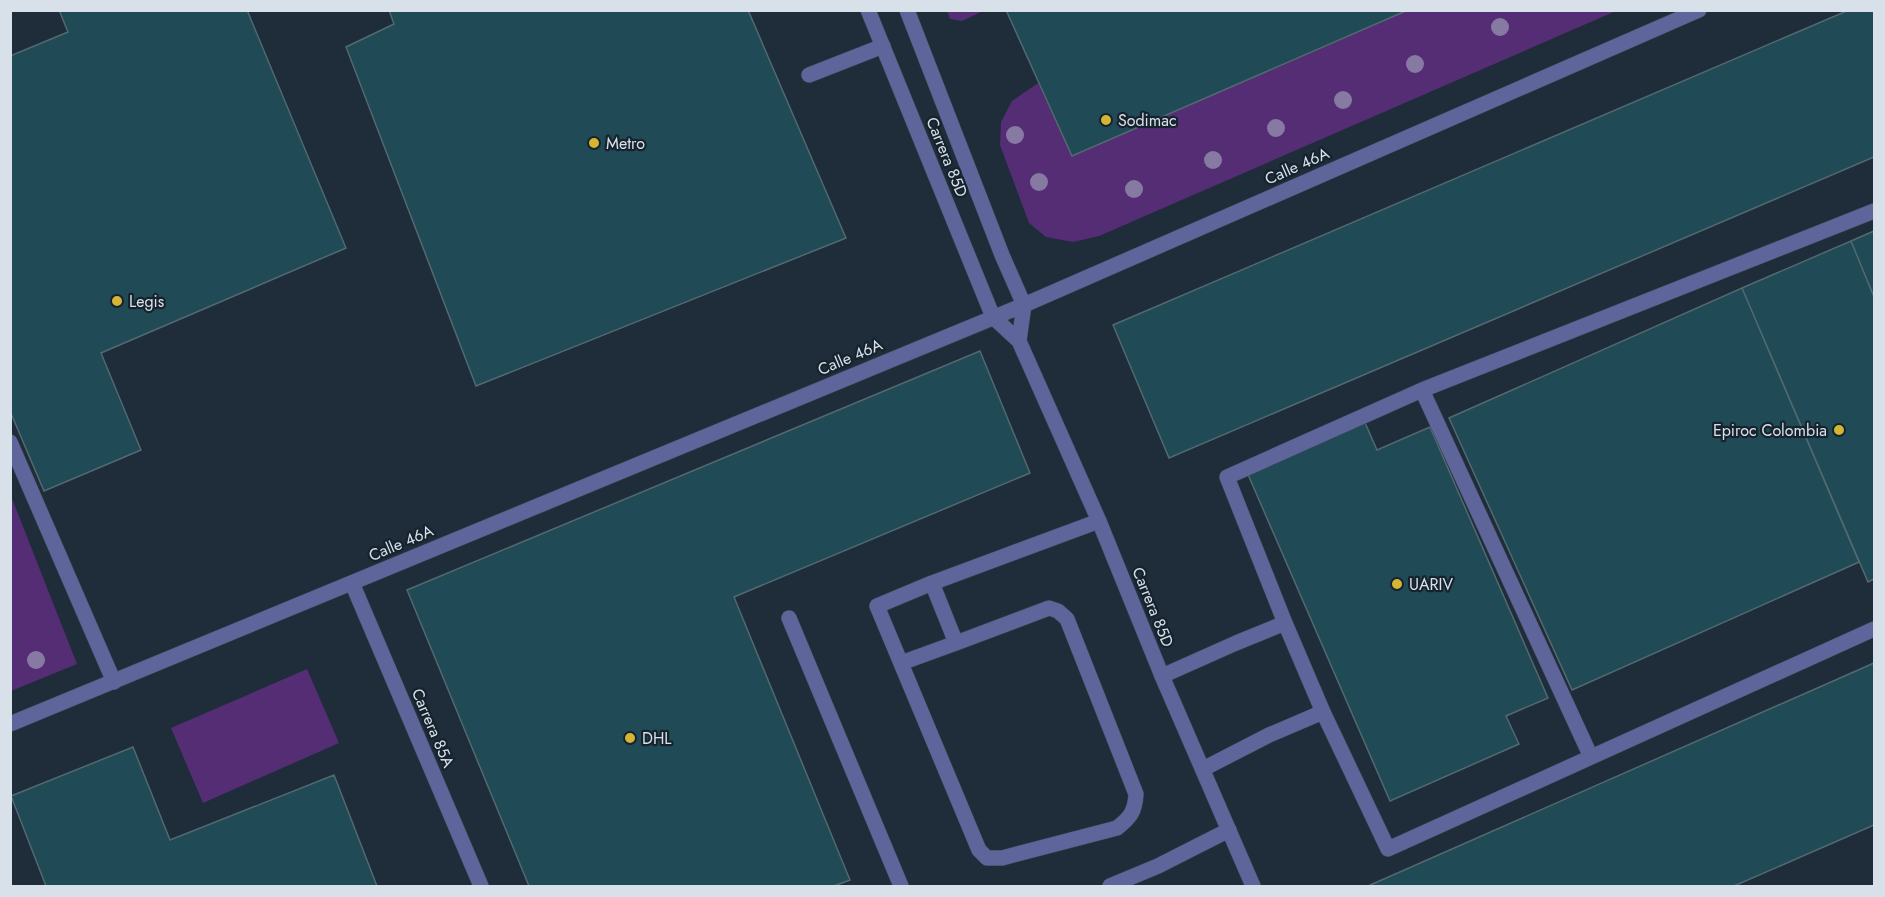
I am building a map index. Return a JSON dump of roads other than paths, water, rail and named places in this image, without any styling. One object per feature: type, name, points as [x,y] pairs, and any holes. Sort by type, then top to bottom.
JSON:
[{"type":"street","name":"Carrera 85D","points":[[868,10],[993,317],[1019,341],[1099,521],[1162,676],[1253,886]]},
{"type":"street","name":"Carrera 85D","points":[[908,10],[1002,255],[1024,305]]},
{"type":"street","name":"Calle 46A","points":[[10,724],[1024,305],[1699,10]]},
{"type":"street","points":[[809,75],[883,46]]},
{"type":"street","points":[[1875,211],[1422,390],[1227,477],[1323,712],[1388,849],[1875,629]]},
{"type":"street","points":[[1019,341],[1024,305]]},
{"type":"street","points":[[1422,390],[1591,757]]},
{"type":"street","points":[[10,442],[114,682]]},
{"type":"street","points":[[901,663],[1050,608],[1058,611],[1067,618],[1136,794],[1135,808],[1129,818],[1117,828],[1002,858],[987,858],[979,850],[901,663],[878,606],[932,583],[1099,521]]},
{"type":"street","name":"Carrera 85A","points":[[352,583],[481,886]]},
{"type":"street","points":[[932,583],[956,643]]},
{"type":"street","points":[[789,618],[901,886]]},
{"type":"street","points":[[1162,676],[1236,642],[1285,623]]},
{"type":"street","points":[[1203,769],[1269,735],[1323,712]]},
{"type":"street","points":[[1110,886],[1158,866],[1229,830]]},
{"type":"place","name":"Sodimac","points":[[1106,120]]},
{"type":"place","name":"Metro","points":[[594,143]]},
{"type":"place","name":"Legis","points":[[117,301]]},
{"type":"place","name":"Epiroc Colombia","points":[[1839,430]]},
{"type":"place","name":"UARIV","points":[[1397,584]]},
{"type":"place","name":"DHL","points":[[630,738]]}]
